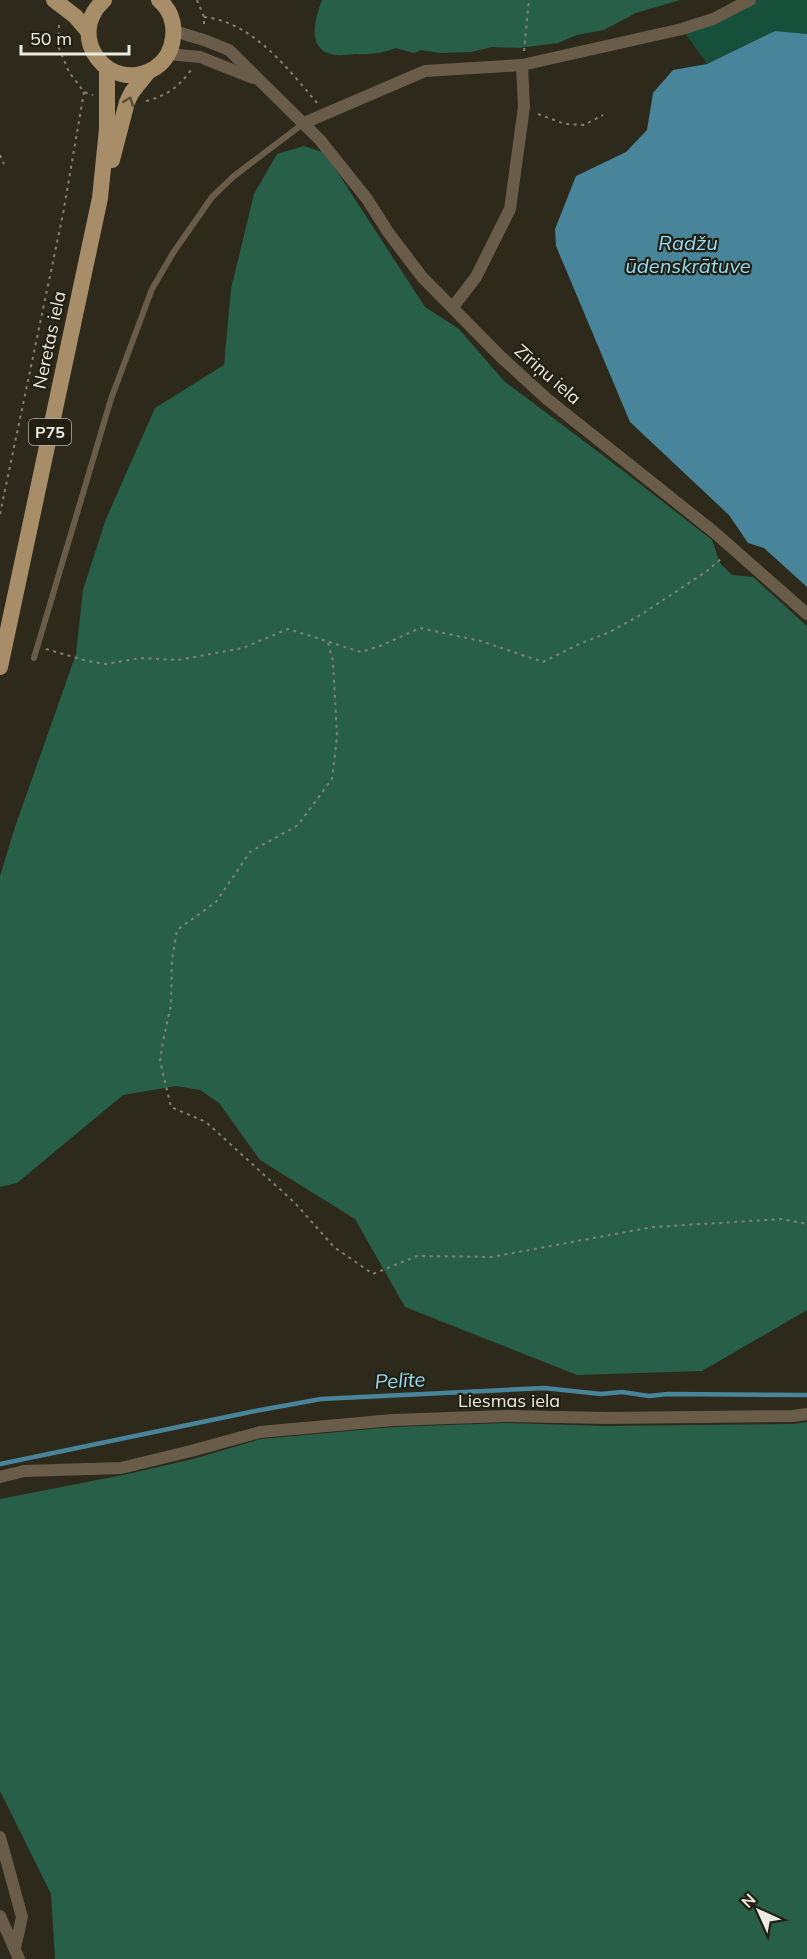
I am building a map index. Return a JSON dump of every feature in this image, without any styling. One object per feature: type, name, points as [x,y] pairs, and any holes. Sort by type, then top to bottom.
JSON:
[{"type":"main road","points":[[54,0],[75,16],[88,31],[93,52],[107,68],[120,74],[134,75],[148,72]]},
{"type":"main road","points":[[88,31],[93,12],[104,0]]},
{"type":"main road","points":[[160,1],[168,11],[174,31],[173,43],[168,54]]},
{"type":"main road","name":"Neretas iela","points":[[100,198],[127,102],[148,72],[160,65],[168,54]]},
{"type":"main road","name":"Neretas iela","points":[[0,667],[100,198],[107,129],[107,68]]},
{"type":"street","points":[[304,123],[425,71],[522,65],[682,29],[713,19],[750,0]]},
{"type":"street","points":[[174,31],[229,50],[260,81]]},
{"type":"street","points":[[168,54],[200,57],[260,81]]},
{"type":"street","points":[[453,307],[476,277],[510,209],[524,107],[522,65]]},
{"type":"street","name":"Zīriņu iela","points":[[260,81],[304,123],[338,161],[368,199],[388,232],[422,276],[501,357],[547,399],[733,548],[807,614]]},
{"type":"street","name":"Liesmas iela","points":[[0,1477],[24,1471],[121,1468],[260,1432],[393,1420],[506,1416],[606,1419],[807,1414]]},
{"type":"street","points":[[0,1837],[22,1917],[17,1954]]},
{"type":"street","points":[[0,1916],[17,1954]]},
{"type":"lane","points":[[34,658],[111,399],[152,289],[173,253],[212,197],[234,176],[304,123]]},
{"type":"path","points":[[522,65],[529,0]]},
{"type":"path","points":[[204,18],[216,18],[258,40],[294,75],[326,113]]},
{"type":"path","points":[[0,514],[67,192],[84,92]]},
{"type":"path","points":[[537,114],[565,124],[584,125],[603,116]]},
{"type":"path","points":[[0,155],[4,164]]},
{"type":"path","points":[[48,650],[87,662],[106,664],[140,658],[178,660],[243,648],[288,629],[361,652],[420,628],[481,641],[543,662],[610,632],[642,614],[707,572],[733,548]]},
{"type":"path","points":[[328,643],[335,681],[337,737],[332,778],[298,825],[250,852],[216,902],[177,930],[172,960],[171,1005],[160,1061],[171,1107],[206,1122],[295,1203],[334,1247],[373,1274],[417,1256],[491,1257],[654,1227],[782,1219],[807,1224]]},
{"type":"green space","points":[[322,0],[680,0],[636,13],[604,30],[577,35],[558,43],[519,48],[492,47],[471,52],[440,53],[421,50],[414,53],[396,48],[376,53],[337,55],[327,53],[320,48],[317,42],[315,26]]},
{"type":"green space","points":[[750,0],[807,0],[807,34],[775,31],[707,64],[682,29]]},
{"type":"green space","points":[[304,146],[325,153],[425,307],[459,329],[504,381],[712,540],[720,563],[732,575],[753,577],[807,626],[807,1310],[702,1371],[577,1375],[405,1307],[355,1219],[260,1160],[219,1103],[200,1090],[176,1086],[123,1095],[17,1183],[0,1187],[0,876],[76,654],[83,590],[106,519],[155,408],[224,365],[231,289],[254,194],[277,154]]},
{"type":"green space","points":[[807,1422],[807,1959],[55,1959],[51,1894],[0,1791],[0,1499],[193,1459],[261,1439],[393,1427],[506,1423],[606,1426]]},
{"type":"water","name":"Radžu ūdenskrātuve","points":[[775,31],[807,34],[807,587],[764,548],[748,543],[729,515],[630,422],[556,246],[555,229],[576,176],[626,152],[647,130],[653,93],[673,70],[707,64]]},
{"type":"waterway","name":"Pelīte","points":[[0,1464],[321,1399],[544,1388],[601,1394],[622,1392],[649,1396],[668,1394],[807,1395]]}]
